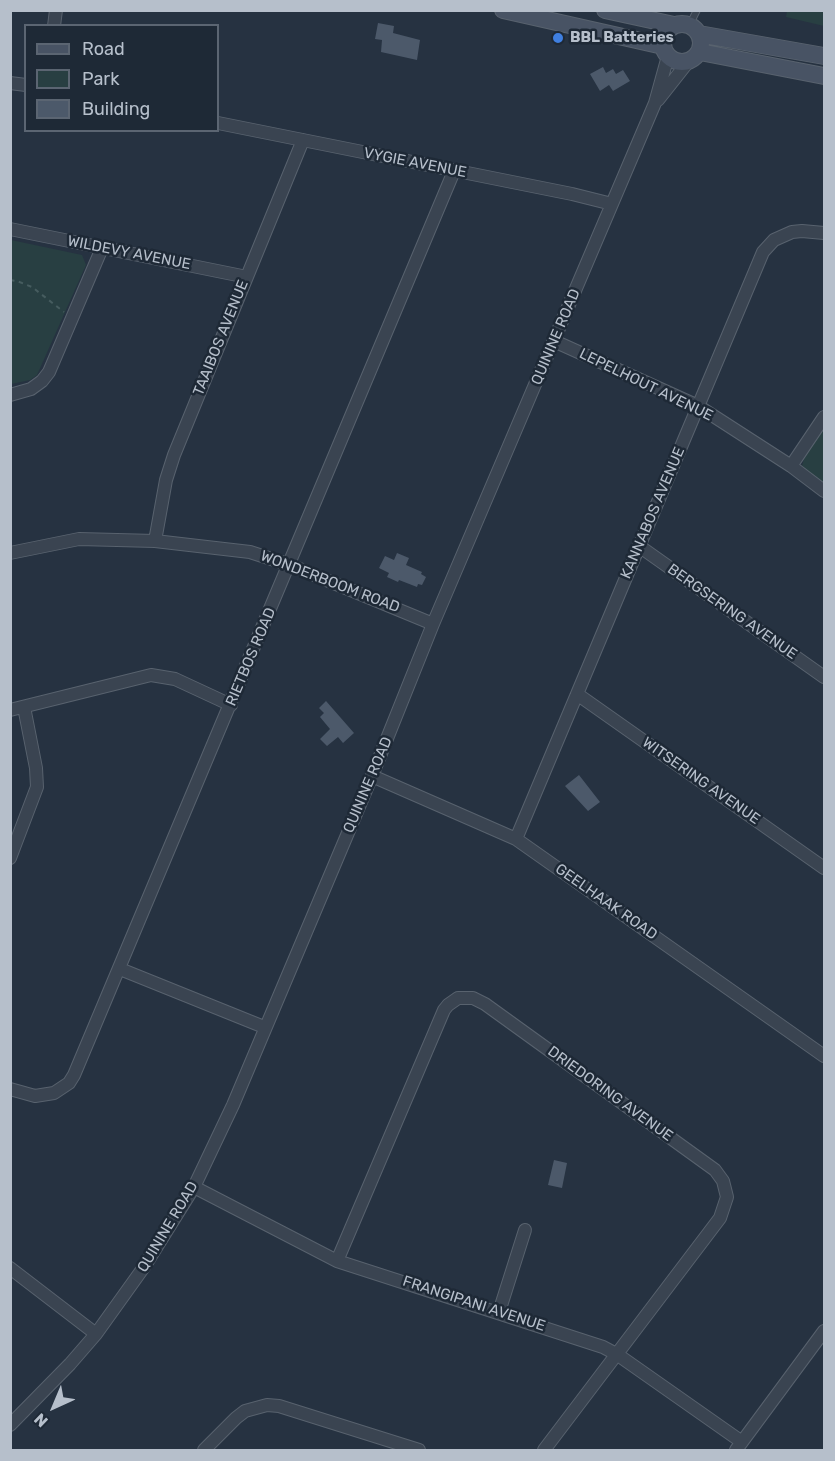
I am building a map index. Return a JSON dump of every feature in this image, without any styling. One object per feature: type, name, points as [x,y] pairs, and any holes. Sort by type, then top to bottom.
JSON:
[{"type":"main road","points":[[504,10],[665,51],[677,62],[694,57],[825,76]]},
{"type":"main road","points":[[604,10],[689,23],[825,56]]},
{"type":"main road","points":[[665,51],[663,38],[667,31],[689,23]]},
{"type":"main road","points":[[689,23],[702,40],[694,57]]},
{"type":"street","name":"QUININE ROAD","points":[[10,1425],[96,1334],[144,1268],[194,1187],[233,1105],[264,1027],[372,776],[433,624],[655,103],[665,51]]},
{"type":"street","name":"QUININE ROAD","points":[[655,103],[694,57]]},
{"type":"street","name":"VYGIE AVENUE","points":[[219,123],[612,204]]},
{"type":"street","name":"TAAIBOS AVENUE","points":[[155,541],[166,480],[174,455],[303,140]]},
{"type":"street","name":"RIETBOS ROAD","points":[[10,1089],[35,1096],[54,1093],[69,1083],[74,1075],[454,171]]},
{"type":"street","name":"WILDEVY AVENUE","points":[[10,229],[247,277]]},
{"type":"street","name":"KANNABOS AVENUE","points":[[516,838],[756,268],[768,245],[774,240],[792,232],[825,233]]},
{"type":"street","points":[[10,395],[31,389],[46,377],[102,248]]},
{"type":"street","name":"LEPELHOUT AVENUE","points":[[554,341],[698,406],[790,466],[825,492]]},
{"type":"street","points":[[790,466],[825,417]]},
{"type":"street","name":"WONDERBOOM ROAD","points":[[10,553],[70,540],[155,541],[250,552],[290,565],[433,624]]},
{"type":"street","name":"BERGSERING AVENUE","points":[[639,546],[825,677]]},
{"type":"street","points":[[10,710],[151,675],[175,679],[231,705]]},
{"type":"street","name":"WITSERING AVENUE","points":[[577,694],[825,868]]},
{"type":"street","points":[[10,858],[38,787],[24,707]]},
{"type":"street","name":"GEELHAAK ROAD","points":[[372,776],[516,838],[825,1056]]},
{"type":"street","points":[[120,969],[264,1027]]},
{"type":"street","name":"DRIEDORING AVENUE","points":[[338,1261],[444,1010],[458,998],[473,998],[484,1004],[715,1170],[723,1181],[727,1197],[720,1218],[544,1450]]},
{"type":"street","name":"FRANGIPANI AVENUE","points":[[194,1187],[338,1261],[603,1347],[618,1355],[739,1446]]},
{"type":"street","points":[[499,1312],[525,1230]]},
{"type":"street","points":[[10,1268],[96,1334]]},
{"type":"street","points":[[739,1446],[825,1331]]},
{"type":"street","points":[[204,1450],[245,1411],[267,1405],[279,1406],[419,1450]]},
{"type":"path","points":[[10,280],[32,287],[72,318]]},
{"type":"green space","points":[[787,11],[824,11],[824,26],[786,17]]},
{"type":"green space","points":[[11,240],[82,255],[86,265],[37,375],[30,380],[11,384]]},
{"type":"green space","points":[[824,427],[824,487],[802,466],[806,452]]},
{"type":"building","points":[[378,23],[394,26],[393,33],[420,40],[417,60],[381,52],[382,40],[375,39]]},
{"type":"building","points":[[603,67],[606,73],[613,69],[616,74],[623,70],[630,81],[613,91],[609,85],[600,91],[590,74]]},
{"type":"building","points":[[397,553],[409,558],[406,565],[422,572],[421,574],[426,577],[422,585],[418,584],[417,587],[399,580],[398,582],[387,577],[389,573],[379,568],[385,556],[394,560]]},
{"type":"building","points":[[326,701],[354,733],[343,743],[338,737],[327,746],[320,739],[330,729],[320,717],[324,713],[319,708]]},
{"type":"building","points":[[579,775],[600,802],[588,811],[565,786]]},
{"type":"building","points":[[554,1160],[567,1163],[562,1188],[548,1185]]},
{"type":"place","name":"BBL Batteries","points":[[558,38]]}]
